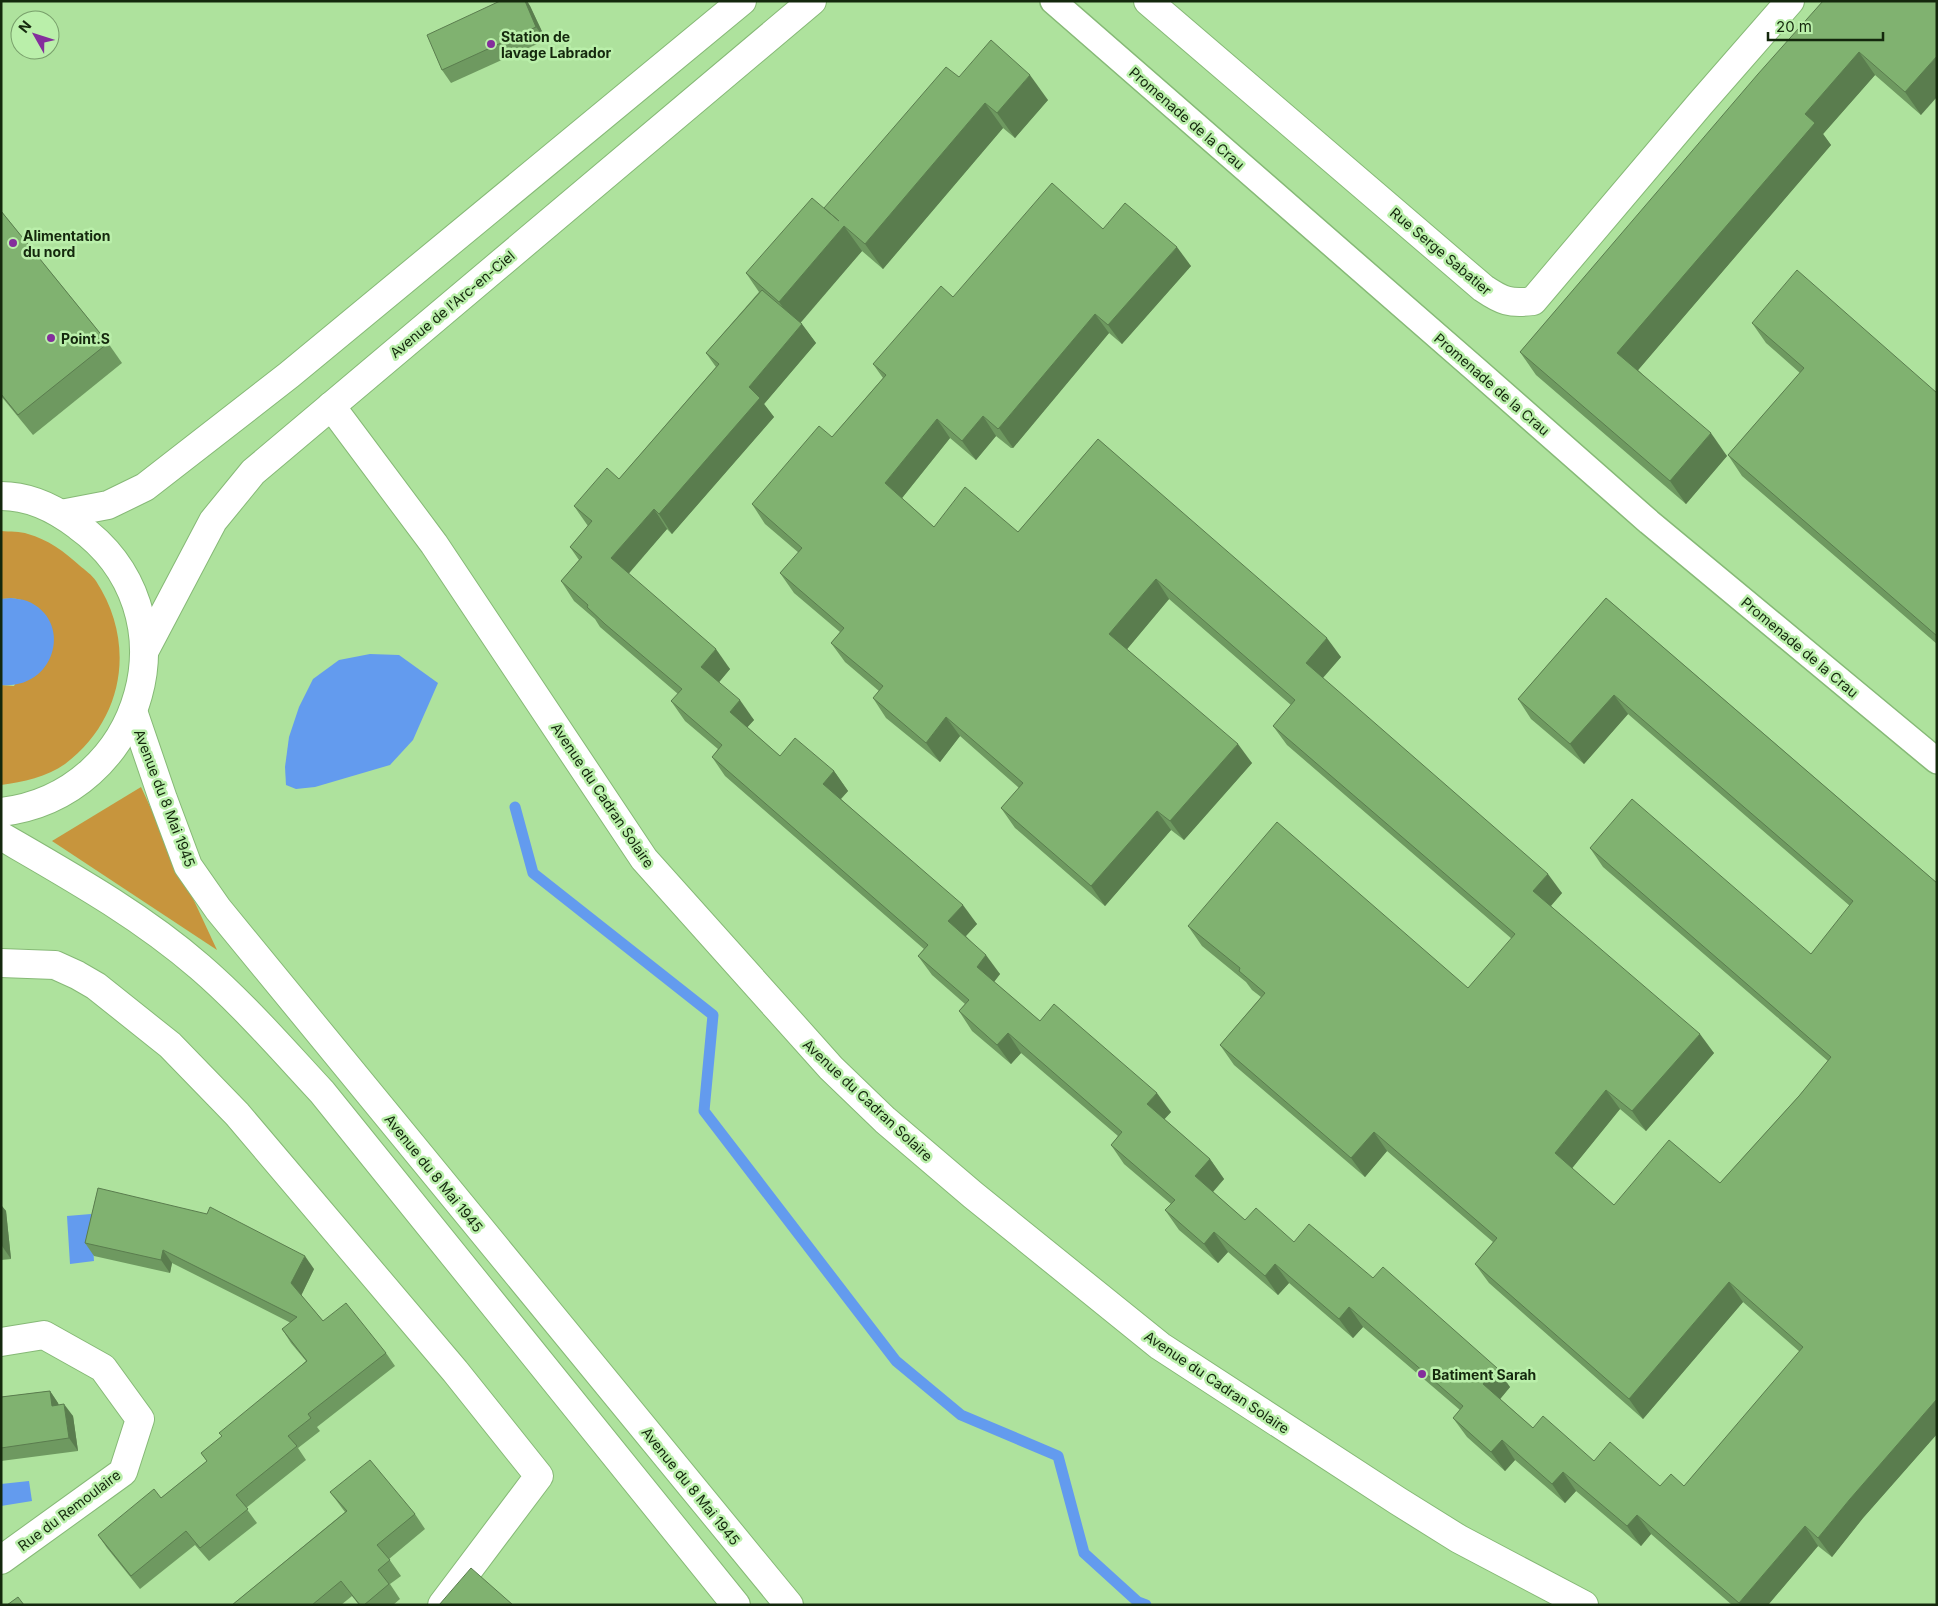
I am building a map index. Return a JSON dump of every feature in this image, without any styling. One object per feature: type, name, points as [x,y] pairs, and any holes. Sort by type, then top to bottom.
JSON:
[{"type":"street","name":"Avenue de l'Arc-en-Ciel","points":[[145,650],[213,521],[253,472],[812,1]]},
{"type":"street","name":"Promenade de la Crau","points":[[1053,1],[1649,522],[1937,761]]},
{"type":"street","name":"Rue Serge Sabatier","points":[[1148,1],[1483,288],[1499,299],[1516,303],[1533,301],[1790,1]]},
{"type":"street","points":[[61,514],[108,505],[145,487],[289,374],[725,7]]},
{"type":"street","name":"Avenue du Cadran Solaire","points":[[331,406],[434,544],[644,859],[831,1068],[886,1120],[972,1195],[1160,1346],[1459,1539],[1584,1605]]},
{"type":"street","points":[[1,812],[18,810],[62,794],[99,765],[126,728],[133,711],[140,690],[145,650],[139,609],[121,570],[95,538],[61,514],[35,502],[4,495]]},
{"type":"street","name":"Avenue du 8 Mai 1945","points":[[133,711],[162,799],[188,866],[218,909],[789,1605]]},
{"type":"street","points":[[1,836],[127,911],[200,968],[266,1031],[322,1092],[736,1605]]},
{"type":"street","points":[[1,963],[55,965],[77,975],[96,986],[170,1045],[237,1114],[455,1371],[538,1476],[442,1605]]},
{"type":"street","name":"Rue du Remoulaire","points":[[1,1342],[44,1335],[104,1368],[140,1419],[123,1472],[1,1560]]},
{"type":"shaded area","points":[[1,531],[22,532],[42,539],[74,560],[96,581],[109,605],[116,629],[120,654],[118,679],[112,702],[101,725],[85,746],[58,769],[43,776],[1,785],[1,685],[14,686],[49,621],[28,602],[9,598],[1,599]]},
{"type":"shaded area","points":[[141,787],[217,950],[52,841]]},
{"type":"water","points":[[11,598],[27,601],[42,610],[51,623],[54,637],[52,652],[46,666],[35,677],[20,684],[1,685],[1,599]]},
{"type":"water","points":[[370,654],[399,655],[438,683],[413,740],[390,765],[315,787],[296,789],[286,785],[285,767],[289,737],[299,707],[313,679],[339,660]]},
{"type":"water","points":[[91,1214],[94,1261],[70,1264],[67,1216]]},
{"type":"water","points":[[29,1481],[32,1501],[1,1506],[1,1484]]},
{"type":"building","points":[[500,1],[525,1],[536,27],[442,70],[427,35]]},
{"type":"building","points":[[1823,1],[1937,1],[1937,56],[1905,92],[1859,52],[1805,114],[1815,123],[1617,353],[1711,433],[1670,481],[1520,352],[1758,74]]},
{"type":"building","points":[[991,40],[1030,75],[997,113],[985,103],[865,244],[844,226],[779,302],[746,273],[812,198],[839,221],[824,208],[946,67],[959,77]]},
{"type":"building","points":[[1052,183],[1103,229],[1125,203],[1177,247],[1108,325],[1095,314],[998,429],[983,416],[962,441],[937,419],[885,483],[934,527],[965,487],[1018,532],[1098,439],[1327,638],[1306,663],[1548,874],[1533,891],[1700,1034],[1632,1111],[1606,1090],[1555,1153],[1614,1205],[1669,1140],[1720,1183],[1799,1096],[1831,1057],[1590,848],[1632,799],[1811,954],[1853,901],[1614,695],[1570,744],[1518,699],[1606,598],[1937,883],[1937,1399],[1818,1538],[1805,1526],[1739,1603],[1637,1515],[1627,1526],[1563,1472],[1552,1484],[1502,1440],[1491,1452],[1453,1418],[1463,1406],[1349,1307],[1339,1319],[1275,1264],[1265,1276],[1214,1232],[1204,1244],[1165,1210],[1175,1200],[1111,1145],[1122,1132],[1008,1033],[997,1045],[959,1011],[969,1000],[918,956],[928,945],[712,757],[722,745],[671,701],[682,689],[605,624],[587,607],[588,605],[561,581],[582,557],[570,547],[592,521],[574,506],[607,468],[619,479],[719,364],[706,353],[762,290],[802,324],[749,387],[760,398],[659,514],[654,509],[611,558],[716,649],[701,667],[740,700],[730,712],[780,756],[795,738],[834,771],[823,784],[963,905],[948,921],[986,955],[977,967],[1040,1021],[1054,1004],[1157,1093],[1147,1104],[1210,1159],[1195,1176],[1245,1220],[1256,1208],[1294,1242],[1309,1224],[1373,1278],[1383,1267],[1497,1368],[1483,1384],[1533,1428],[1543,1416],[1594,1461],[1610,1442],[1660,1486],[1671,1474],[1684,1486],[1803,1347],[1729,1282],[1629,1399],[1475,1264],[1497,1238],[1374,1132],[1351,1158],[1220,1045],[1265,993],[1239,971],[1240,968],[1188,926],[1277,822],[1468,988],[1515,934],[1273,726],[1295,700],[1156,579],[1109,634],[1238,744],[1170,821],[1157,811],[1091,886],[1001,808],[1023,783],[946,717],[926,743],[873,698],[883,686],[831,643],[844,628],[780,573],[802,548],[752,504],[819,426],[832,437],[886,375],[873,364],[941,286],[953,297]]},
{"type":"building","name":"Point.S","points":[[1,211],[108,343],[18,415],[1,394]]},
{"type":"building","points":[[1797,270],[1937,393],[1937,636],[1728,455],[1804,368],[1752,323]]},
{"type":"building","points":[[98,1188],[207,1214],[210,1207],[305,1256],[291,1283],[323,1321],[346,1303],[386,1353],[308,1414],[311,1418],[288,1436],[297,1446],[236,1495],[248,1509],[200,1548],[186,1531],[131,1576],[98,1535],[154,1489],[161,1498],[207,1461],[201,1453],[222,1436],[219,1433],[307,1361],[282,1329],[297,1317],[163,1250],[161,1260],[85,1243]]},
{"type":"building","points":[[50,1391],[52,1406],[64,1404],[69,1438],[1,1448],[1,1397]]},
{"type":"building","points":[[370,1460],[415,1514],[377,1545],[390,1560],[378,1570],[389,1584],[364,1605],[360,1605],[341,1581],[312,1605],[232,1605],[347,1511],[330,1492]]},
{"type":"building","points":[[471,1568],[513,1605],[439,1605]]},
{"type":"building","points":[[18,1597],[24,1605],[7,1605]]},
{"type":"waterway","points":[[515,807],[533,873],[713,1015],[704,1111],[896,1361],[961,1415],[1058,1456],[1084,1553],[1138,1602],[1146,1605]]},
{"type":"place","name":"Station de lavage Labrador","points":[[491,44]]},
{"type":"place","name":"Alimentation du nord","points":[[13,243]]},
{"type":"place","name":"Point.S","points":[[51,338]]},
{"type":"place","name":"Batiment Sarah","points":[[1422,1374]]}]
